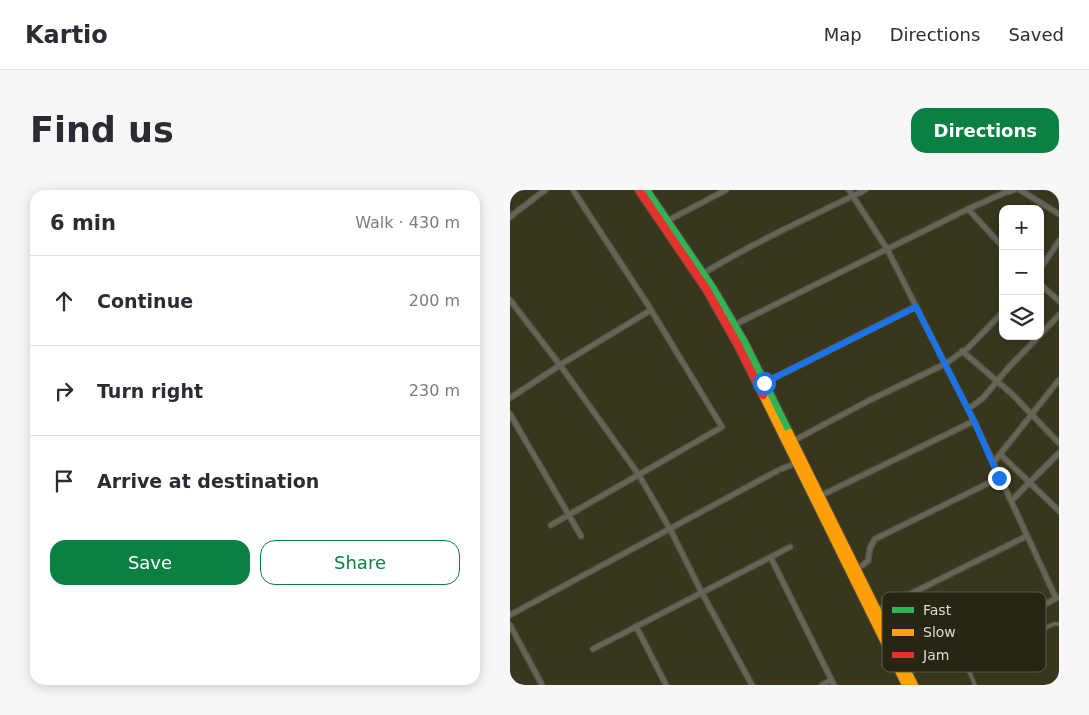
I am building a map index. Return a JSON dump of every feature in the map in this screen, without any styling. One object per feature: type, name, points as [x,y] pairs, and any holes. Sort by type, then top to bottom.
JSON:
[{"type":"highway","points":[[639,190],[718,308],[799,461],[882,635]]},
{"type":"highway","points":[[646,190],[734,325],[793,441],[799,461],[820,496],[882,623]]},
{"type":"highway","points":[[900,672],[906,685]]},
{"type":"highway","points":[[907,672],[914,685]]},
{"type":"street","points":[[510,217],[545,190]]},
{"type":"street","points":[[551,526],[722,427],[651,310],[573,190]]},
{"type":"street","points":[[667,221],[726,190]]},
{"type":"street","points":[[849,190],[887,249],[946,364],[1057,598]]},
{"type":"street","points":[[702,274],[732,256],[865,190]]},
{"type":"street","points":[[734,325],[887,249],[1014,190]]},
{"type":"street","points":[[1020,190],[1059,214]]},
{"type":"street","points":[[968,210],[999,243]]},
{"type":"street","points":[[1044,263],[1059,241]]},
{"type":"street","points":[[1044,288],[1059,301]]},
{"type":"street","points":[[510,300],[560,365],[639,475],[670,529],[752,685]]},
{"type":"street","points":[[764,383],[916,307]]},
{"type":"street","points":[[510,398],[560,365],[651,310]]},
{"type":"street","points":[[1044,331],[1059,314]]},
{"type":"street","points":[[793,441],[870,400],[946,364],[999,316]]},
{"type":"street","points":[[968,409],[984,398],[1009,367],[1036,340]]},
{"type":"street","points":[[962,351],[1032,414],[1059,443]]},
{"type":"street","points":[[993,463],[1059,380]]},
{"type":"street","points":[[510,414],[580,536]]},
{"type":"street","points":[[820,496],[974,421]]},
{"type":"street","points":[[1011,501],[1059,453]]},
{"type":"street","points":[[1000,454],[1059,511]]},
{"type":"street","points":[[510,615],[799,461]]},
{"type":"street","points":[[856,570],[868,561],[870,548],[875,539],[999,478]]},
{"type":"street","points":[[915,592],[1028,536]]},
{"type":"street","points":[[593,649],[790,547]]},
{"type":"street","points":[[771,558],[834,685]]},
{"type":"street","points":[[876,611],[882,608]]},
{"type":"street","points":[[510,625],[542,685]]},
{"type":"street","points":[[636,626],[666,685]]},
{"type":"street","points":[[822,685],[831,680]]},
{"type":"lane","points":[[1046,628],[1059,624]]},
{"type":"lane","points":[[968,672],[975,685]]},
{"type":"traffic: fast","points":[[646,190],[713,289],[744,342],[789,433]]},
{"type":"traffic: slow","points":[[763,395],[882,636]]},
{"type":"traffic: slow","points":[[789,433],[882,620]]},
{"type":"traffic: slow","points":[[900,672],[906,685]]},
{"type":"traffic: slow","points":[[908,672],[914,685]]},
{"type":"traffic: jam","points":[[639,190],[707,290],[763,395]]},
{"type":"route","points":[[764,383],[916,307],[974,421],[999,478]]}]
